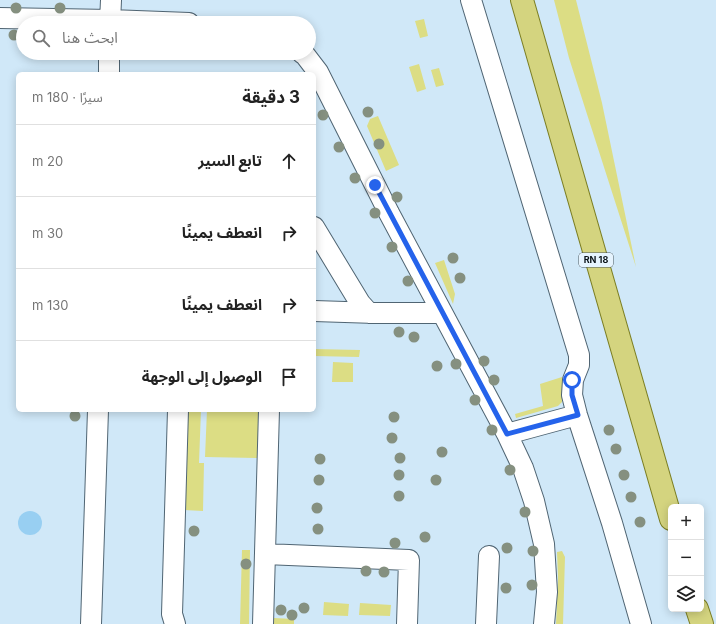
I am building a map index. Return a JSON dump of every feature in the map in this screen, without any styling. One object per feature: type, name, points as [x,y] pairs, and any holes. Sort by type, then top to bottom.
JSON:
[{"type":"main road","name":"RN 18","points":[[522,0],[668,509]]},
{"type":"main road","points":[[698,612],[702,624]]},
{"type":"street","points":[[110,16],[111,0]]},
{"type":"street","points":[[471,0],[579,355],[578,365],[572,380],[572,395],[612,523],[641,624]]},
{"type":"street","points":[[0,18],[16,19]]},
{"type":"street","points":[[109,60],[109,72]]},
{"type":"street","points":[[308,60],[318,72],[389,213],[507,434],[523,468],[532,494],[544,544],[547,592],[544,624]]},
{"type":"street","points":[[316,230],[360,303],[369,313]]},
{"type":"street","points":[[316,311],[442,313]]},
{"type":"street","points":[[92,624],[98,412]]},
{"type":"street","points":[[175,624],[172,614],[178,412]]},
{"type":"street","points":[[263,624],[269,412]]},
{"type":"street","points":[[507,434],[578,415]]},
{"type":"street","points":[[265,554],[409,560],[406,624]]},
{"type":"street","points":[[486,624],[489,556]]},
{"type":"shaded area","points":[[554,0],[576,0],[602,103],[636,267],[569,58]]},
{"type":"shaded area","points":[[424,19],[428,36],[420,38],[415,21]]},
{"type":"shaded area","points":[[419,64],[426,89],[417,92],[409,67]]},
{"type":"shaded area","points":[[439,68],[444,85],[436,87],[431,70]]},
{"type":"shaded area","points":[[378,116],[399,165],[386,171],[367,126],[370,119]]},
{"type":"shaded area","points":[[444,260],[455,294],[453,304],[435,263]]},
{"type":"shaded area","points":[[316,349],[360,350],[359,357],[316,356]]},
{"type":"shaded area","points":[[333,362],[353,363],[353,382],[332,382]]},
{"type":"shaded area","points":[[562,377],[562,402],[558,406],[516,418],[515,414],[543,406],[540,384]]},
{"type":"shaded area","points":[[188,412],[201,412],[199,463],[204,463],[203,511],[184,510]]},
{"type":"shaded area","points":[[207,412],[262,412],[261,458],[205,457]]},
{"type":"shaded area","points":[[242,550],[250,550],[249,624],[240,624]]},
{"type":"shaded area","points":[[562,551],[565,557],[563,624],[556,624],[558,578],[557,552]]},
{"type":"shaded area","points":[[324,602],[349,604],[348,616],[323,615]]},
{"type":"shaded area","points":[[360,603],[391,605],[390,616],[359,615]]},
{"type":"shaded area","points":[[274,618],[294,619],[294,624],[274,624]]},
{"type":"water","points":[[30,511],[38,515],[42,523],[38,531],[30,535],[22,531],[18,523],[22,515]]},
{"type":"route","points":[[375,185],[507,434],[578,415],[572,395],[572,380]]}]
